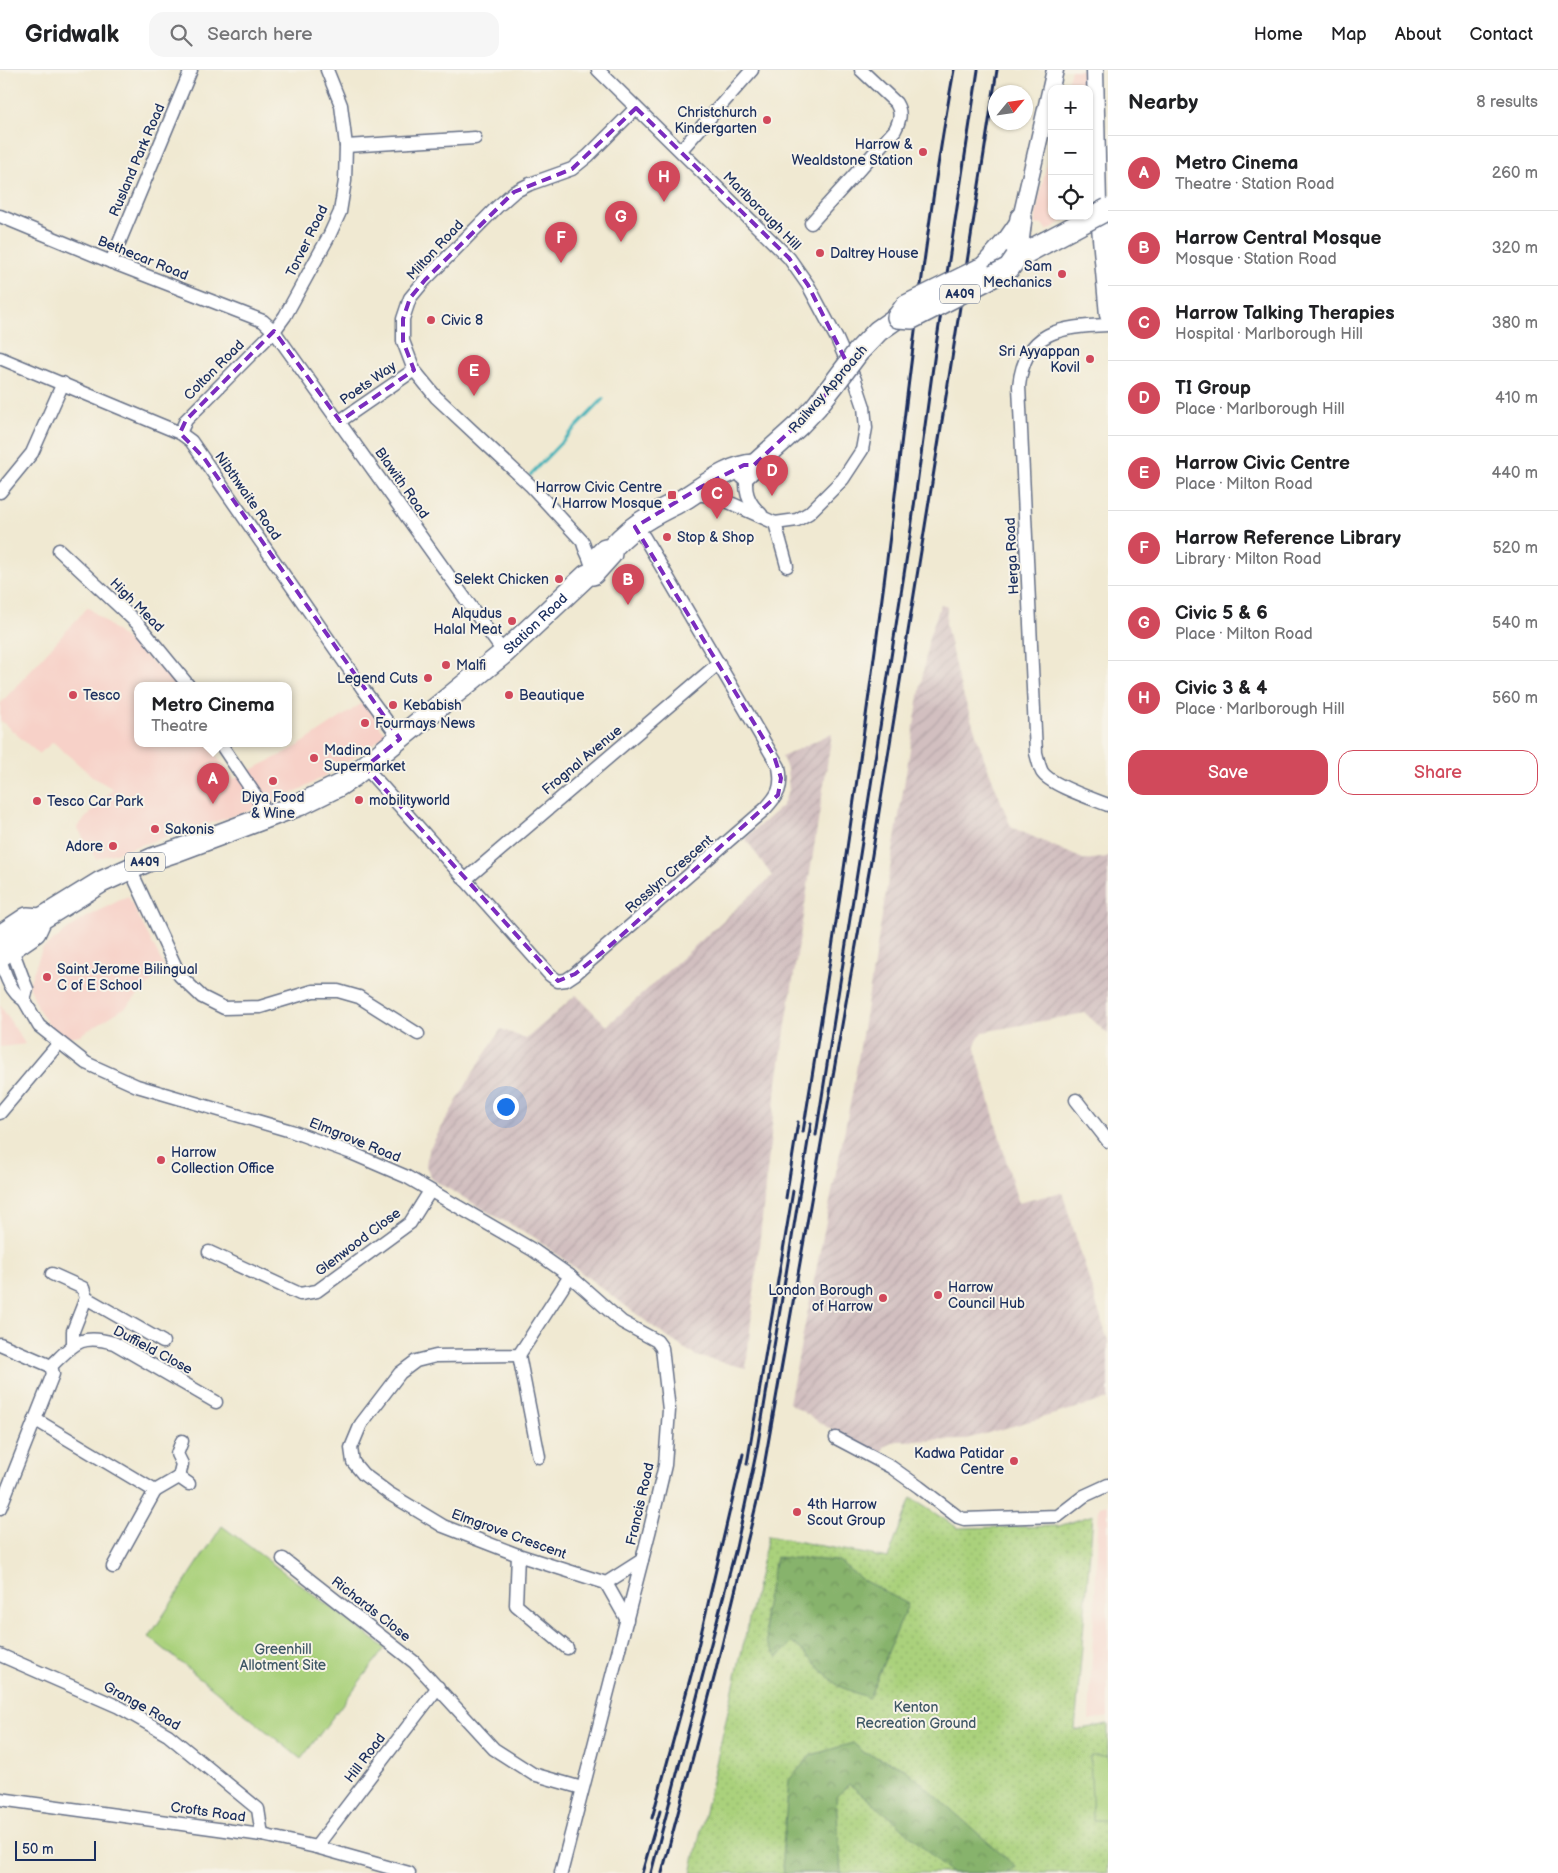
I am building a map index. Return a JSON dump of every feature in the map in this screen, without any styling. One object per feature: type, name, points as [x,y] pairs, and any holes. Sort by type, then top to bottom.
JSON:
[{"type":"main road","name":"A409","points":[[898,318],[906,306],[1004,258],[1016,258],[1108,209]]},
{"type":"main road","points":[[1016,258],[1019,226]]},
{"type":"main road","name":"A409","points":[[898,318],[912,318],[944,302],[1009,268],[1016,258]]},
{"type":"main road","name":"Railway Approach","points":[[751,468],[816,407],[858,352],[878,331],[898,318]]},
{"type":"main road","name":"Station Road","points":[[3,943],[27,918],[41,919],[102,882],[152,859],[299,805],[338,786],[365,768],[504,653],[598,560],[635,527],[648,518],[693,497],[701,487],[729,472],[744,465],[751,468]]},
{"type":"street","name":"Rusland Park Road","points":[[111,262],[191,70]]},
{"type":"street","name":"Torver Road","points":[[274,331],[285,316],[340,212],[345,181],[346,146],[341,105],[327,70]]},
{"type":"street","name":"Marlborough Hill","points":[[598,70],[789,258],[808,285],[837,339],[855,380],[864,407],[866,428],[862,450],[843,479],[809,513],[797,520],[775,524]]},
{"type":"street","points":[[681,150],[752,70]]},
{"type":"street","points":[[811,223],[895,130],[899,121],[899,108],[896,103],[861,70]]},
{"type":"street","points":[[979,270],[1019,226],[1055,70]]},
{"type":"street","points":[[1095,70],[1098,205],[1108,315]]},
{"type":"street","name":"Milton Road","points":[[598,560],[530,485],[436,397],[414,370],[403,341],[403,319],[410,298],[424,280],[514,192],[530,184],[572,169],[588,156],[636,108]]},
{"type":"street","points":[[346,146],[475,138]]},
{"type":"street","name":"Bethecar Road","points":[[0,216],[263,322],[274,331]]},
{"type":"street","points":[[1019,226],[1029,237],[1044,244]]},
{"type":"street","name":"Herga Road","points":[[1108,325],[1072,326],[1049,333],[1025,357],[1020,372],[1019,386],[1037,759],[1043,773],[1052,781],[1108,806]]},
{"type":"street","name":"Blawith Road","points":[[274,331],[504,653]]},
{"type":"street","name":"Colton Road","points":[[180,433],[186,420],[274,331]]},
{"type":"street","name":"Nibthwaite Road","points":[[0,358],[180,433],[190,442],[204,458],[362,689],[400,739]]},
{"type":"street","name":"Poets Way","points":[[340,421],[414,370]]},
{"type":"street","points":[[0,492],[32,453],[63,383]]},
{"type":"street","points":[[751,468],[745,484],[749,500],[763,517]]},
{"type":"street","points":[[693,497],[715,496],[775,524],[787,566]]},
{"type":"street","name":"Rosslyn Crescent","points":[[365,768],[550,975],[558,981],[566,980],[576,974],[604,951],[765,809],[778,795],[781,778],[779,768],[719,663],[644,538],[635,527]]},
{"type":"street","name":"Milton Road","points":[[583,542],[590,558],[598,560]]},
{"type":"street","name":"High Mead","points":[[59,550],[138,624],[186,682]]},
{"type":"street","name":"Frognal Avenue","points":[[465,880],[719,663]]},
{"type":"street","points":[[223,747],[270,816]]},
{"type":"street","points":[[130,869],[180,976],[202,997],[224,1008],[260,1007],[313,991],[338,991],[359,998],[418,1034]]},
{"type":"street","name":"Elmgrove Road","points":[[3,943],[27,989],[24,1000],[39,1026],[86,1064],[137,1086],[291,1131],[349,1152],[406,1177],[534,1250],[570,1276],[622,1322],[657,1341],[662,1348]]},
{"type":"street","points":[[0,1113],[59,1042]]},
{"type":"street","points":[[1076,1100],[1108,1141]]},
{"type":"street","name":"Glenwood Close","points":[[209,1252],[300,1294],[317,1291],[410,1223],[430,1191]]},
{"type":"street","points":[[52,1274],[83,1288],[86,1298],[73,1331],[73,1346]]},
{"type":"street","points":[[539,1457],[519,1354],[570,1276]]},
{"type":"street","points":[[86,1298],[163,1342]]},
{"type":"street","name":"Duffield Close","points":[[51,1366],[73,1346],[83,1340],[98,1338],[114,1343],[216,1402]]},
{"type":"street","points":[[0,1344],[51,1366],[53,1374],[0,1508]]},
{"type":"street","name":"Francis Road","points":[[561,1873],[666,1464],[669,1410],[662,1348]]},
{"type":"street","name":"Elmgrove Crescent","points":[[519,1354],[436,1356],[416,1361],[400,1372],[361,1424],[351,1448],[353,1462],[363,1474],[390,1494],[443,1526],[518,1556],[606,1583]]},
{"type":"street","points":[[36,1420],[155,1492]]},
{"type":"street","points":[[836,1438],[891,1467],[919,1486],[958,1517],[964,1519],[1058,1516],[1084,1496],[1108,1485]]},
{"type":"street","points":[[113,1567],[155,1492],[184,1481],[182,1464],[177,1454],[182,1441]]},
{"type":"street","points":[[518,1556],[516,1605],[567,1648]]},
{"type":"street","name":"Richards Close","points":[[283,1558],[414,1662],[494,1749],[533,1774],[582,1788]]},
{"type":"street","points":[[627,1620],[606,1583],[642,1560]]},
{"type":"street","name":"Grange Road","points":[[0,1655],[119,1707],[168,1735],[258,1809],[262,1835]]},
{"type":"street","name":"Hill Road","points":[[316,1847],[438,1686]]},
{"type":"street","name":"Crofts Road","points":[[0,1799],[262,1835],[316,1847],[410,1873]]},
{"type":"highlighted area","points":[[636,108],[789,258],[808,285],[848,365],[816,407],[754,465],[744,465],[701,487],[635,527],[774,756],[781,778],[778,795],[604,951],[575,974],[558,981],[365,767],[400,739],[204,458],[180,433],[186,420],[274,331],[340,421],[414,370],[403,341],[403,319],[410,298],[425,280],[514,192],[572,169]]},
{"type":"shaded area","points":[[1071,70],[1085,70],[1086,85],[1066,85]]},
{"type":"shaded area","points":[[1048,159],[1048,220],[1065,220],[1047,231],[1043,225],[1034,224]]},
{"type":"shaded area","points":[[941,604],[947,607],[946,624],[958,679],[984,758],[1011,827],[1085,860],[1108,857],[1108,1034],[1085,1013],[983,1032],[976,1042],[976,1052],[1018,1203],[1062,1192],[1108,1341],[1108,1399],[963,1440],[897,1441],[884,1447],[882,1452],[859,1447],[789,1403],[852,1094],[929,637]]},
{"type":"shaded area","points":[[88,607],[176,682],[134,682],[134,747],[209,747],[234,779],[298,746],[364,702],[386,735],[311,784],[269,805],[96,859],[77,827],[113,789],[93,777],[53,742],[39,754],[0,720],[0,704]]},
{"type":"shaded area","points":[[832,733],[776,1088],[746,1368],[696,1356],[667,1337],[534,1237],[432,1179],[426,1166],[428,1151],[501,1029],[526,1039],[576,995],[607,1026],[772,876],[745,838],[782,806],[789,790],[787,769],[782,757]]},
{"type":"shaded area","points":[[128,896],[168,974],[155,978],[126,1007],[80,1035],[63,1038],[48,1024],[37,1007],[29,984],[42,949],[81,920]]},
{"type":"shaded area","points":[[0,1005],[25,1044],[0,1047]]},
{"type":"shaded area","points":[[1108,1505],[1108,1717],[1089,1721],[1099,1507]]},
{"type":"green space","name":"Kenton Recreation Ground","points":[[911,1498],[958,1528],[1059,1526],[1093,1515],[1075,1730],[1108,1724],[1108,1873],[691,1873],[768,1536],[888,1558]]},
{"type":"green space","name":"Greenhill Allotment Site","points":[[222,1526],[385,1648],[301,1759],[149,1637]]},
{"type":"green space","points":[[776,1557],[839,1561],[861,1579],[908,1604],[869,1698],[838,1686],[793,1642],[778,1657],[767,1643],[764,1614]]},
{"type":"green space","points":[[853,1743],[865,1753],[903,1767],[1016,1867],[1007,1873],[950,1873],[896,1822],[849,1784],[836,1797],[841,1873],[784,1873],[782,1856],[789,1780],[811,1755]]},
{"type":"green space","points":[[1090,1756],[1108,1756],[1108,1820],[1093,1820]]},
{"type":"waterway","points":[[530,475],[603,399]]},
{"type":"railway","points":[[803,1132],[856,789],[924,262],[954,70]]},
{"type":"railway","points":[[816,1135],[910,536],[935,352],[978,70]]},
{"type":"railway","points":[[662,1873],[715,1674],[760,1489],[872,855],[997,70]]},
{"type":"railway","points":[[786,1198],[798,1122]]},
{"type":"railway","points":[[651,1873],[736,1548],[757,1449],[811,1123]]},
{"type":"railway","points":[[747,1464],[793,1191]]},
{"type":"railway","points":[[652,1818],[693,1668],[743,1454]]},
{"type":"railway","points":[[642,1873],[660,1811]]},
{"type":"place","name":"Christchurch Kindergarten","points":[[767,120]]},
{"type":"place","name":"Harrow & Wealdstone Station","points":[[923,152]]},
{"type":"place","name":"Civic 3 & 4","points":[[664,202]]},
{"type":"place","name":"Civic 5 & 6","points":[[621,242]]},
{"type":"place","name":"Daltrey House","points":[[820,253]]},
{"type":"place","name":"Harrow Reference Library","points":[[561,263]]},
{"type":"place","name":"Sam Mechanics","points":[[1062,274]]},
{"type":"place","name":"Civic 8","points":[[431,320]]},
{"type":"place","name":"Sri Ayyappan Kovil","points":[[1090,359]]},
{"type":"place","name":"Harrow Civic Centre","points":[[474,396]]},
{"type":"place","name":"Harrow Civic Centre / Harrow Mosque","points":[[672,495]]},
{"type":"place","name":"TI Group","points":[[772,496]]},
{"type":"place","name":"Harrow Talking Therapies","points":[[717,519]]},
{"type":"place","name":"Stop & Shop","points":[[667,537]]},
{"type":"place","name":"Selekt Chicken","points":[[559,579]]},
{"type":"place","name":"Harrow Central Mosque","points":[[628,605]]},
{"type":"place","name":"Alqudus Halal Meat","points":[[512,621]]},
{"type":"place","name":"Malfi","points":[[446,665]]},
{"type":"place","name":"Legend Cuts","points":[[428,678]]},
{"type":"place","name":"Tesco","points":[[73,695]]},
{"type":"place","name":"Beautique","points":[[509,695]]},
{"type":"place","name":"Kebabish","points":[[393,705]]},
{"type":"place","name":"Fourmays News","points":[[365,723]]},
{"type":"place","name":"Madina Supermarket","points":[[314,758]]},
{"type":"place","name":"Diya Food & Wine","points":[[273,781]]},
{"type":"place","name":"mobilityworld","points":[[359,800]]},
{"type":"place","name":"Tesco Car Park","points":[[37,801]]},
{"type":"place","name":"Metro Cinema","points":[[213,804]]},
{"type":"place","name":"Sakonis","points":[[155,829]]},
{"type":"place","name":"Adore","points":[[113,846]]},
{"type":"place","name":"Saint Jerome Bilingual C of E School","points":[[47,977]]},
{"type":"place","name":"Harrow Collection Office","points":[[161,1160]]},
{"type":"place","name":"Harrow Council Hub","points":[[938,1295]]},
{"type":"place","name":"London Borough of Harrow","points":[[883,1298]]},
{"type":"place","name":"Kadwa Patidar Centre","points":[[1014,1461]]},
{"type":"place","name":"4th Harrow Scout Group","points":[[797,1512]]}]
